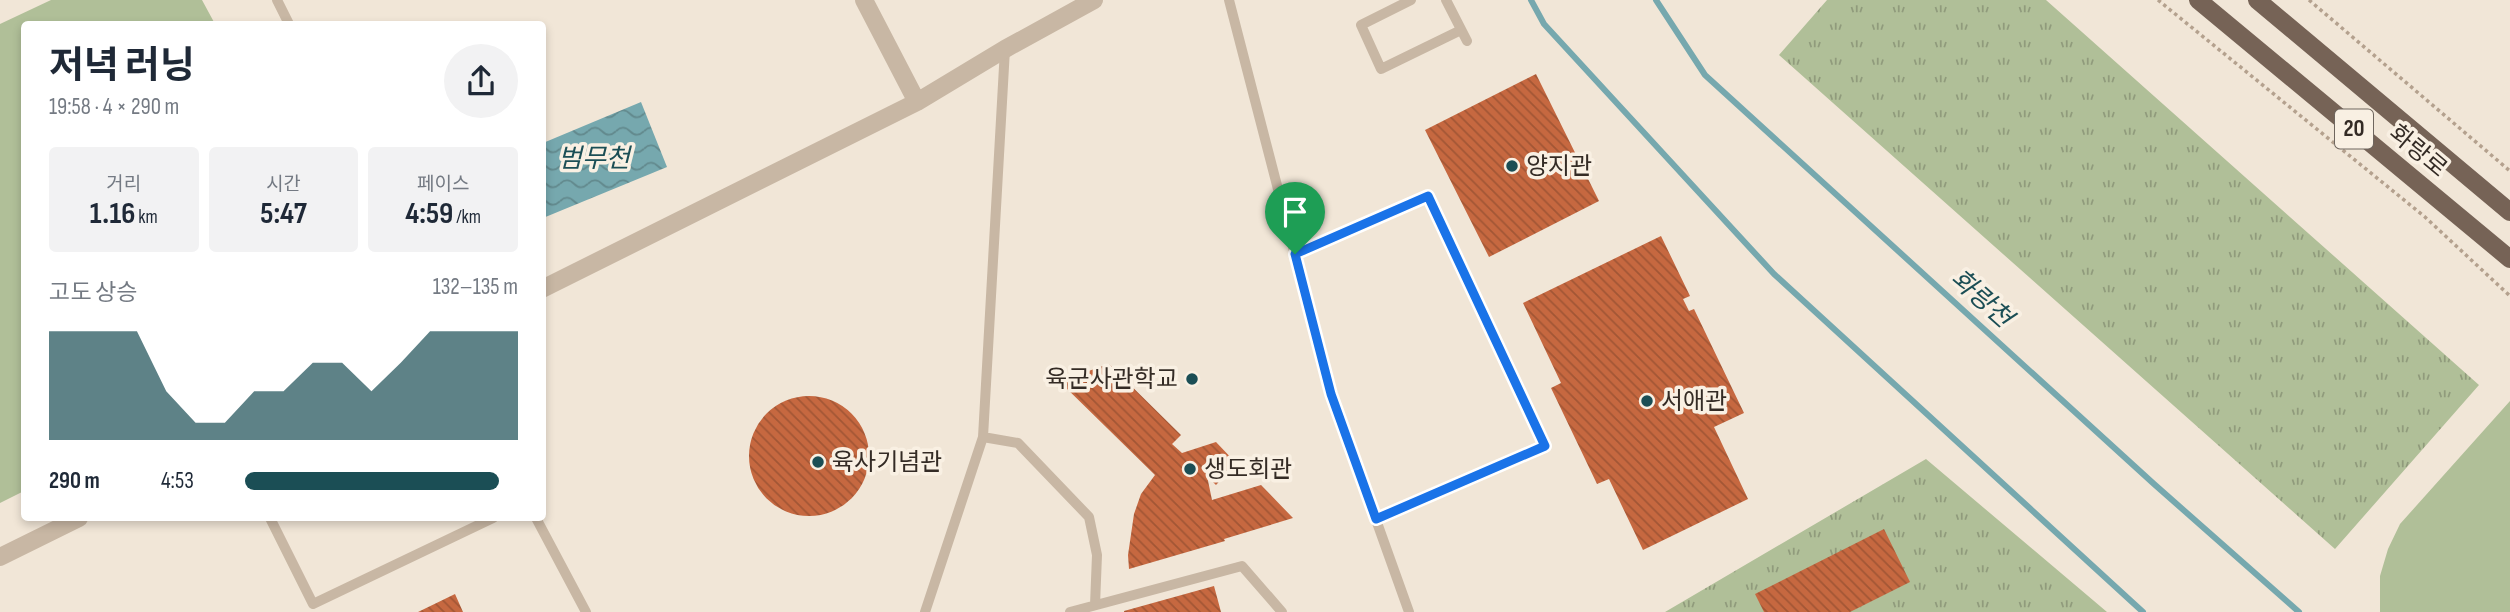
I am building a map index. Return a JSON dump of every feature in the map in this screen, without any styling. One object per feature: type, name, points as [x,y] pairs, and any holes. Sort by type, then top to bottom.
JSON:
[{"type":"main road","name":"화랑로","points":[[2198,0],[2510,259]]},
{"type":"main road","name":"화랑로","points":[[2257,0],[2510,212]]},
{"type":"street","points":[[864,0],[918,102]]},
{"type":"street","points":[[546,287],[918,102],[1005,49],[1094,0]]},
{"type":"street","points":[[0,557],[73,521]]},
{"type":"lane","points":[[277,0],[288,21]]},
{"type":"lane","points":[[1229,0],[1331,394],[1409,612]]},
{"type":"lane","points":[[1411,0],[1361,25],[1381,69],[1461,30]]},
{"type":"lane","points":[[1446,0],[1467,41]]},
{"type":"lane","points":[[925,612],[983,437],[1005,49]]},
{"type":"lane","points":[[1295,254],[1428,196],[1545,446],[1376,519]]},
{"type":"lane","points":[[983,437],[1018,443],[1088,517],[1097,555],[1095,605]]},
{"type":"lane","points":[[272,521],[313,604],[486,521]]},
{"type":"lane","points":[[538,521],[586,612]]},
{"type":"lane","points":[[1070,612],[1242,566],[1282,612]]},
{"type":"path","points":[[2158,0],[2425,217],[2510,296]]},
{"type":"path","points":[[2309,0],[2510,171]]},
{"type":"green space","points":[[51,0],[202,0],[213,21],[21,21],[21,492],[0,503],[0,24]]},
{"type":"green space","points":[[1827,0],[2046,0],[2479,385],[2335,549],[1779,55]]},
{"type":"green space","points":[[2510,401],[2510,612],[2380,612],[2380,576],[2388,549],[2400,524]]},
{"type":"green space","points":[[1926,459],[2107,612],[1665,612]]},
{"type":"water","name":"범무천","points":[[641,102],[667,167],[546,217],[546,142]]},
{"type":"building","name":"양지관","points":[[1536,74],[1599,201],[1489,257],[1425,130]]},
{"type":"building","name":"서애관","points":[[1661,236],[1690,296],[1683,299],[1689,311],[1694,309],[1744,413],[1714,427],[1748,499],[1643,550],[1609,479],[1597,484],[1551,388],[1561,383],[1523,303]]},
{"type":"building","name":"생도회관","points":[[1109,364],[1181,435],[1172,444],[1182,453],[1216,442],[1236,463],[1216,485],[1207,476],[1212,500],[1261,485],[1293,518],[1129,569],[1128,555],[1134,514],[1141,494],[1155,475],[1059,381]]},
{"type":"building","points":[[809,396],[832,401],[851,414],[864,433],[869,456],[864,479],[851,498],[832,511],[809,516],[786,511],[767,498],[754,479],[749,456],[754,433],[767,414],[786,401]]},
{"type":"building","points":[[1884,529],[1910,582],[1850,612],[1764,612],[1755,594]]},
{"type":"building","points":[[1214,586],[1221,612],[1124,612],[1124,611]]},
{"type":"building","points":[[455,594],[463,612],[418,612]]},
{"type":"waterway","points":[[1531,0],[1544,24],[1774,274],[2143,612]]},
{"type":"waterway","name":"화랑천","points":[[1656,0],[1705,75],[2154,484],[2299,612]]},
{"type":"place","name":"양지관","points":[[1512,166]]},
{"type":"place","name":"육군사관학교","points":[[1192,379]]},
{"type":"place","name":"서애관","points":[[1647,401]]},
{"type":"place","name":"육사기념관","points":[[818,462]]},
{"type":"place","name":"생도회관","points":[[1190,469]]},
{"type":"route","points":[[1428,196],[1545,446],[1376,519],[1331,394],[1295,254],[1428,196]]}]
